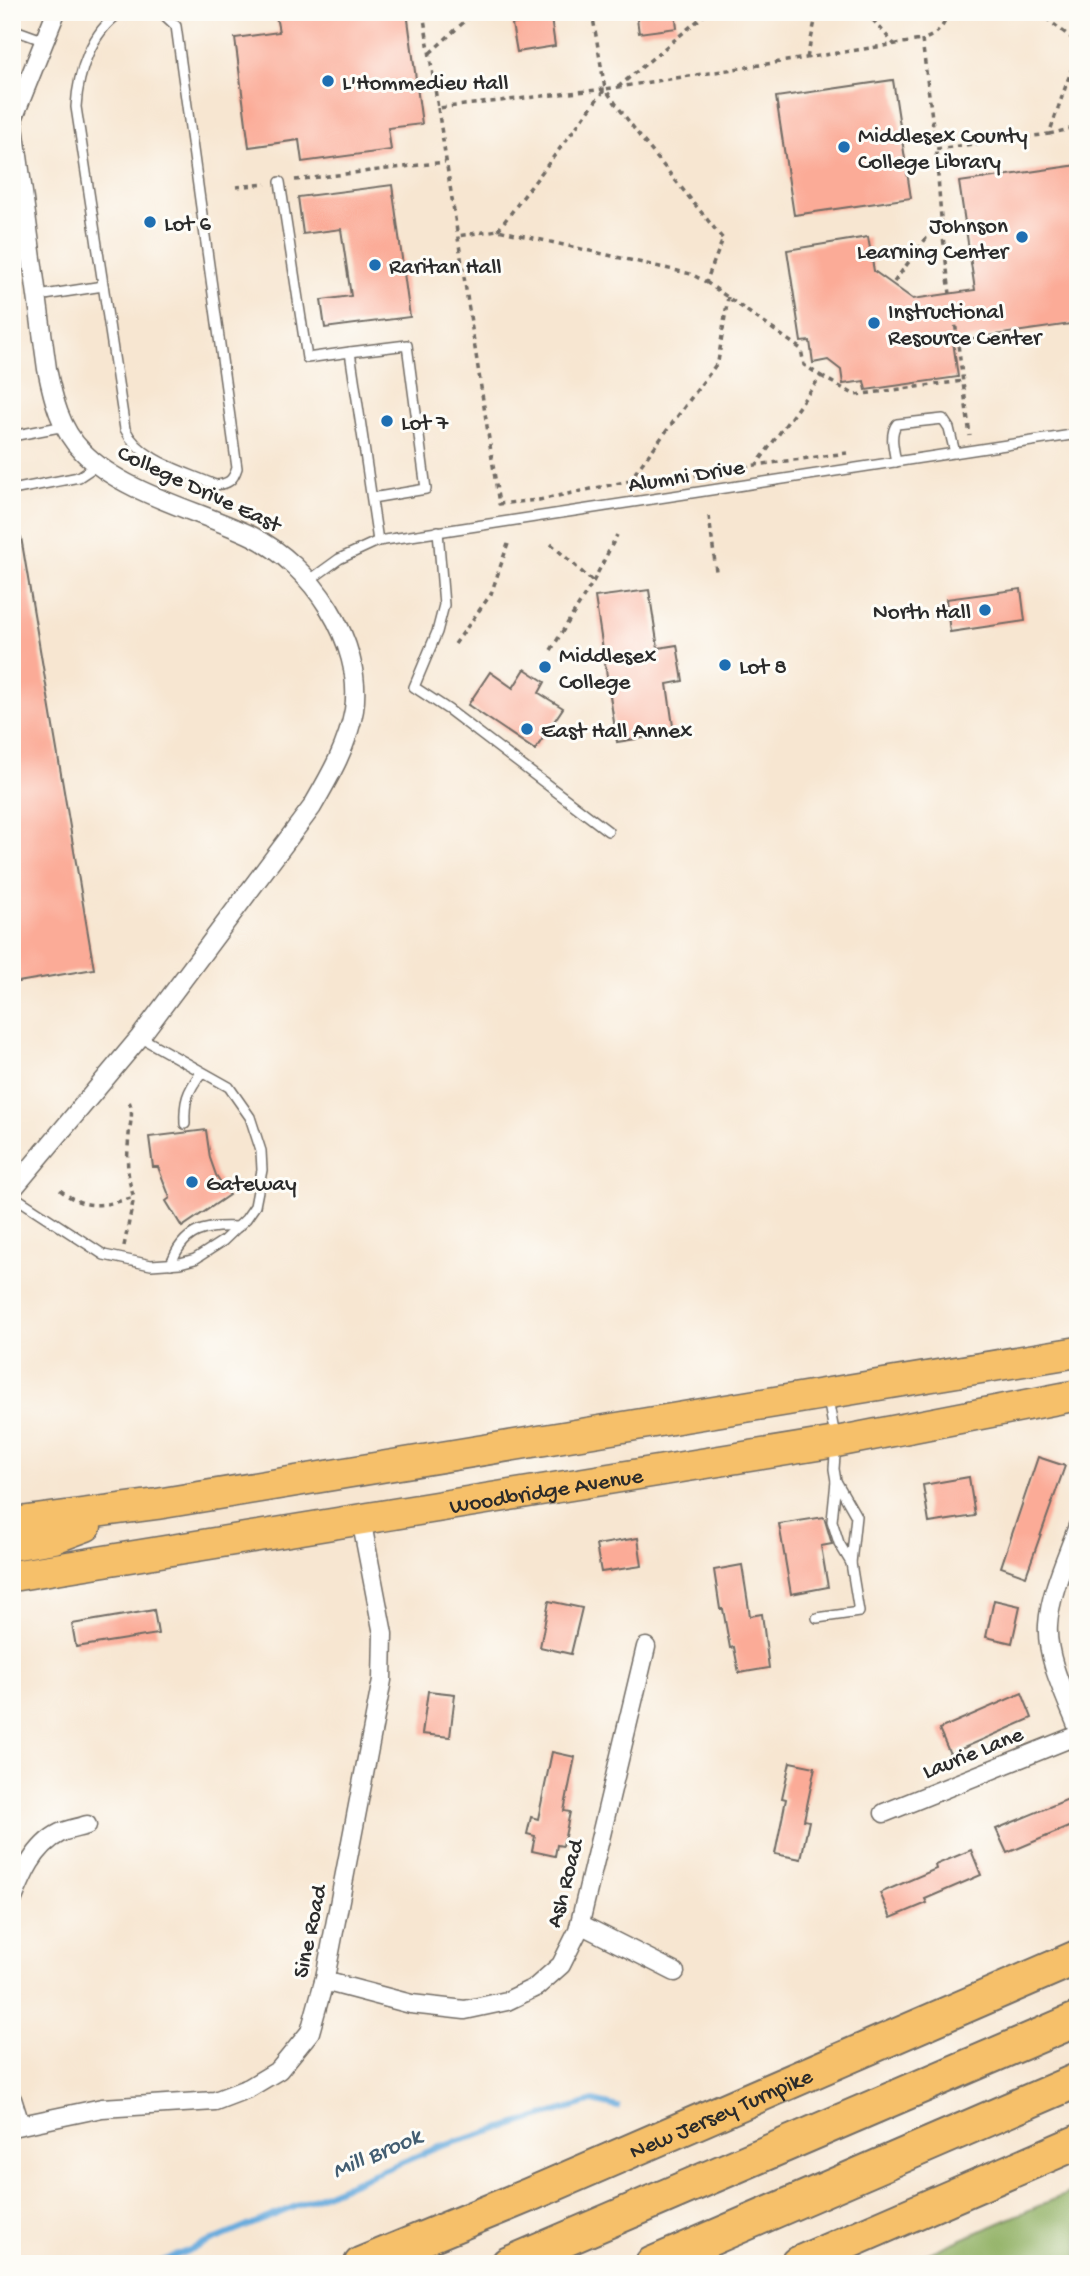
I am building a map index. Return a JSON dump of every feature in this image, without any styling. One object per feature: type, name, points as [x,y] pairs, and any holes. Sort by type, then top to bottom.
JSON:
[{"type":"highway","name":"New Jersey Turnpike","points":[[361,2264],[529,2195],[1078,1957]]},
{"type":"highway","points":[[509,2264],[1078,2019]]},
{"type":"highway","points":[[652,2264],[1078,2080]]},
{"type":"highway","points":[[797,2264],[1078,2142]]},
{"type":"main road","name":"Woodbridge Avenue","points":[[12,1523],[157,1504],[1078,1352]]},
{"type":"main road","name":"Woodbridge Avenue","points":[[12,1576],[836,1442],[1078,1395]]},
{"type":"main road","points":[[12,1545],[54,1538],[157,1504]]},
{"type":"street","name":"College Drive East","points":[[12,1193],[140,1037],[312,807],[334,769],[350,730],[355,684],[341,631],[310,580],[282,553],[253,537],[125,482],[97,465],[80,450],[54,402],[16,169],[13,118],[56,12]]},
{"type":"street","name":"Sine Road","points":[[16,2126],[102,2108],[215,2101],[249,2088],[279,2070],[310,2032],[324,1981],[383,1680],[383,1634],[361,1519]]},
{"type":"street","points":[[1078,1526],[1055,1594],[1048,1625],[1051,1655],[1078,1728]]},
{"type":"street","name":"Ash Road","points":[[324,1981],[411,2004],[465,2010],[508,2001],[536,1987],[561,1965],[580,1924],[646,1647]]},
{"type":"street","name":"Laurie Lane","points":[[884,1813],[1078,1735]]},
{"type":"street","points":[[12,1901],[24,1872],[44,1844],[61,1832],[87,1825]]},
{"type":"street","points":[[580,1924],[675,1972]]},
{"type":"street","points":[[12,2099],[16,2126]]},
{"type":"lane","points":[[121,12],[111,19],[97,36],[87,57],[76,98],[125,429],[129,439],[151,458],[215,485],[226,484],[234,478],[237,468],[176,26],[161,12]]},
{"type":"lane","points":[[12,29],[45,41]]},
{"type":"lane","points":[[280,182],[307,358],[407,345],[426,489],[372,498]]},
{"type":"lane","points":[[38,296],[103,286]]},
{"type":"lane","points":[[350,352],[378,541]]},
{"type":"lane","points":[[896,462],[893,438],[897,424],[943,419],[949,428],[955,453]]},
{"type":"lane","points":[[12,436],[65,426]]},
{"type":"lane","name":"Alumni Drive","points":[[310,580],[339,559],[378,541],[1078,434]]},
{"type":"lane","points":[[12,490],[79,477],[97,465]]},
{"type":"lane","points":[[439,531],[444,605],[437,632],[414,687],[449,710],[608,831]]},
{"type":"lane","points":[[12,1193],[104,1255],[137,1264],[172,1264],[195,1259],[223,1241],[238,1227],[255,1206],[262,1170],[261,1151],[250,1117],[229,1087],[140,1037]]},
{"type":"lane","points":[[185,1124],[184,1104],[190,1088],[201,1073]]},
{"type":"lane","points":[[172,1264],[182,1243],[204,1228],[238,1227]]},
{"type":"lane","points":[[827,1394],[836,1442],[832,1521],[839,1543],[851,1563]]},
{"type":"lane","points":[[817,1618],[859,1612],[851,1563],[856,1516],[836,1481]]},
{"type":"path","points":[[423,12],[499,504],[538,500],[629,481],[651,485]]},
{"type":"path","points":[[429,53],[475,12]]},
{"type":"path","points":[[592,12],[605,89],[723,239],[706,282]]},
{"type":"path","points":[[618,88],[708,12]]},
{"type":"path","points":[[807,58],[817,12]]},
{"type":"path","points":[[866,12],[895,45]]},
{"type":"path","points":[[438,108],[618,88],[922,40],[936,35],[946,22],[947,12]]},
{"type":"path","points":[[1038,12],[1078,43]]},
{"type":"path","points":[[922,40],[950,294]]},
{"type":"path","points":[[1049,134],[1078,51]]},
{"type":"path","points":[[498,230],[605,89]]},
{"type":"path","points":[[936,149],[1049,134],[1078,127]]},
{"type":"path","points":[[236,187],[446,162]]},
{"type":"path","points":[[894,282],[941,218]]},
{"type":"path","points":[[457,236],[498,230],[691,274],[801,349],[804,365],[855,395],[963,381]]},
{"type":"path","points":[[629,481],[718,362],[728,297]]},
{"type":"path","points":[[953,306],[970,436]]},
{"type":"path","points":[[757,464],[821,376]]},
{"type":"path","points":[[676,480],[757,464],[853,452]]},
{"type":"path","points":[[709,516],[716,571]]},
{"type":"path","points":[[551,650],[593,582],[617,535]]},
{"type":"path","points":[[455,644],[491,594],[508,544]]},
{"type":"path","points":[[551,544],[593,582]]},
{"type":"path","points":[[129,1101],[132,1110],[128,1176],[134,1197],[123,1248],[130,1251]]},
{"type":"path","points":[[60,1191],[88,1206],[134,1197]]},
{"type":"green space","points":[[1078,2189],[1078,2264],[904,2264]]},
{"type":"building","name":"L'Hommedieu Hall","points":[[301,12],[407,12],[422,124],[388,128],[391,150],[302,162],[299,140],[249,147],[235,38],[279,32],[276,16]]},
{"type":"building","points":[[636,12],[675,12],[677,28],[639,33]]},
{"type":"building","points":[[551,18],[555,46],[517,52],[512,24]]},
{"type":"building","name":"Middlesex County College Library","points":[[893,80],[911,198],[794,215],[776,97]]},
{"type":"building","points":[[1078,165],[1078,323],[953,341],[958,377],[866,390],[864,381],[843,384],[841,370],[828,360],[813,363],[810,341],[801,342],[787,250],[868,237],[874,271],[913,299],[975,290],[959,182]]},
{"type":"building","name":"Raritan Hall","points":[[392,185],[410,317],[325,328],[321,300],[351,296],[341,229],[303,234],[298,197]]},
{"type":"building","points":[[21,537],[94,969],[12,983],[12,538]]},
{"type":"building","name":"North Hall","points":[[1021,589],[1025,621],[950,632],[946,599]]},
{"type":"building","points":[[649,590],[658,648],[677,645],[683,681],[667,684],[674,733],[617,742],[595,597]]},
{"type":"building","name":"East Hall Annex","points":[[525,669],[545,682],[539,693],[563,708],[535,750],[468,705],[490,672],[513,688]]},
{"type":"building","name":"Gateway","points":[[206,1130],[210,1158],[216,1175],[229,1195],[182,1227],[166,1201],[170,1198],[158,1167],[153,1167],[149,1137]]},
{"type":"building","points":[[1038,1457],[1065,1466],[1026,1576],[1001,1567]]},
{"type":"building","points":[[969,1477],[975,1516],[929,1523],[923,1485]]},
{"type":"building","points":[[824,1517],[832,1544],[821,1546],[828,1587],[791,1594],[779,1524]]},
{"type":"building","points":[[638,1538],[642,1566],[601,1572],[596,1545]]},
{"type":"building","points":[[742,1565],[750,1616],[762,1614],[769,1668],[739,1673],[734,1647],[730,1648],[723,1609],[720,1609],[714,1570]]},
{"type":"building","points":[[994,1600],[1020,1606],[1012,1643],[986,1637]]},
{"type":"building","points":[[549,1601],[582,1608],[571,1654],[540,1647]]},
{"type":"building","points":[[154,1610],[158,1634],[76,1647],[72,1624]]},
{"type":"building","points":[[428,1691],[455,1694],[450,1737],[422,1734]]},
{"type":"building","points":[[1022,1693],[1032,1718],[950,1754],[939,1729]]},
{"type":"building","points":[[552,1752],[575,1757],[564,1811],[570,1812],[563,1846],[557,1845],[555,1856],[532,1851],[535,1836],[527,1834],[531,1817],[538,1819]]},
{"type":"building","points":[[790,1762],[815,1767],[804,1820],[809,1821],[801,1859],[775,1854],[786,1799],[782,1798]]},
{"type":"building","points":[[1078,1795],[1078,1823],[1007,1853],[996,1829]]},
{"type":"building","points":[[971,1850],[981,1875],[925,1899],[927,1903],[891,1918],[880,1893],[936,1869],[935,1865]]},
{"type":"waterway","name":"Mill Brook","points":[[156,2264],[439,2147],[593,2101],[618,2107]]},
{"type":"place","name":"L'Hommedieu Hall","points":[[328,81]]},
{"type":"place","name":"Middlesex County College Library","points":[[844,147]]},
{"type":"place","name":"Lot 6","points":[[150,222]]},
{"type":"place","name":"Johnson Learning Center","points":[[1022,237]]},
{"type":"place","name":"Raritan Hall","points":[[375,265]]},
{"type":"place","name":"Instructional Resource Center","points":[[874,323]]},
{"type":"place","name":"Lot 7","points":[[387,421]]},
{"type":"place","name":"North Hall","points":[[985,610]]},
{"type":"place","name":"Lot 8","points":[[725,665]]},
{"type":"place","name":"Middlesex College","points":[[545,667]]},
{"type":"place","name":"East Hall Annex","points":[[527,729]]},
{"type":"place","name":"Gateway","points":[[192,1182]]}]
